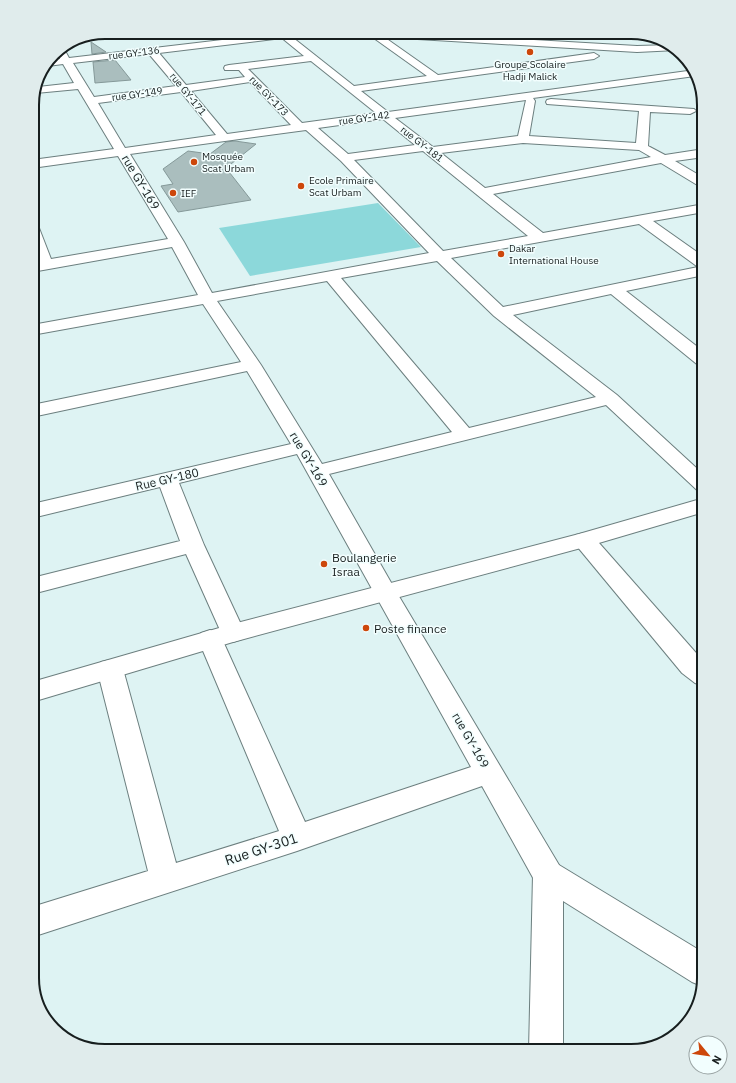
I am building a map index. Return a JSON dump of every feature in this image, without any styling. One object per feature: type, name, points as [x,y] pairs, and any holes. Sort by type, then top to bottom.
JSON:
[{"type":"street","name":"rue GY-136","points":[[63,55],[152,50],[256,39]]},
{"type":"street","name":"rue GY-181","points":[[289,39],[540,238]]},
{"type":"street","points":[[381,39],[436,78]]},
{"type":"street","points":[[468,39],[637,49],[665,48]]},
{"type":"street","points":[[352,89],[511,68],[637,49]]},
{"type":"street","name":"rue GY-171","points":[[152,50],[224,137]]},
{"type":"street","name":"rue GY-169","points":[[63,55],[178,242],[207,298],[252,365],[317,471],[385,593],[490,772],[548,875]]},
{"type":"street","points":[[219,70],[312,58]]},
{"type":"street","name":"rue GY-173","points":[[239,68],[243,69],[303,126],[345,158],[440,256],[500,313],[610,399],[697,480]]},
{"type":"street","points":[[511,68],[525,76]]},
{"type":"street","points":[[173,76],[188,74]]},
{"type":"street","name":"rue GY-142","points":[[39,163],[385,115],[526,98],[551,92],[689,74]]},
{"type":"street","name":"rue GY-149","points":[[92,101],[253,79]]},
{"type":"street","points":[[538,84],[551,92]]},
{"type":"street","points":[[41,90],[82,85]]},
{"type":"street","points":[[523,139],[526,98],[690,111]]},
{"type":"street","points":[[642,147],[645,108]]},
{"type":"street","points":[[644,122],[697,110]]},
{"type":"street","points":[[345,158],[523,139],[642,147],[697,179]]},
{"type":"street","points":[[482,192],[697,154]]},
{"type":"street","points":[[39,329],[697,209]]},
{"type":"street","points":[[641,219],[697,259]]},
{"type":"street","points":[[39,266],[178,242]]},
{"type":"street","points":[[500,313],[697,271]]},
{"type":"street","points":[[331,276],[465,435]]},
{"type":"street","points":[[614,289],[697,355]]},
{"type":"street","points":[[39,409],[252,365]]},
{"type":"street","points":[[317,471],[610,399]]},
{"type":"street","name":"Rue GY-180","points":[[39,509],[302,447]]},
{"type":"street","points":[[167,480],[193,545],[222,636],[297,838]]},
{"type":"street","points":[[39,690],[222,636],[584,540],[697,507]]},
{"type":"street","points":[[584,540],[691,666],[697,671]]},
{"type":"street","points":[[39,584],[193,545]]},
{"type":"street","points":[[110,669],[166,879]]},
{"type":"street","name":"Rue GY-301","points":[[39,920],[297,838],[490,772]]},
{"type":"street","points":[[548,875],[697,967]]},
{"type":"street","points":[[546,1044],[548,875]]},
{"type":"shaded area","points":[[378,203],[421,247],[250,276],[219,228]]},
{"type":"building","points":[[91,42],[106,52],[92,54]]},
{"type":"building","points":[[115,60],[131,80],[95,83],[93,62]]},
{"type":"building","points":[[235,141],[256,144],[226,168],[251,200],[178,212],[161,186],[173,184],[163,169],[188,151],[210,154],[226,142]]},
{"type":"place","name":"Groupe Scolaire Hadji Malick","points":[[530,52]]},
{"type":"place","name":"Mosquée Scat Urbam","points":[[194,162]]},
{"type":"place","name":"Ecole Primaire Scat Urbam","points":[[301,186]]},
{"type":"place","name":"IEF","points":[[173,193]]},
{"type":"place","name":"Dakar International House","points":[[501,254]]},
{"type":"place","name":"Boulangerie Israa","points":[[324,564]]},
{"type":"place","name":"Poste finance","points":[[366,628]]}]
